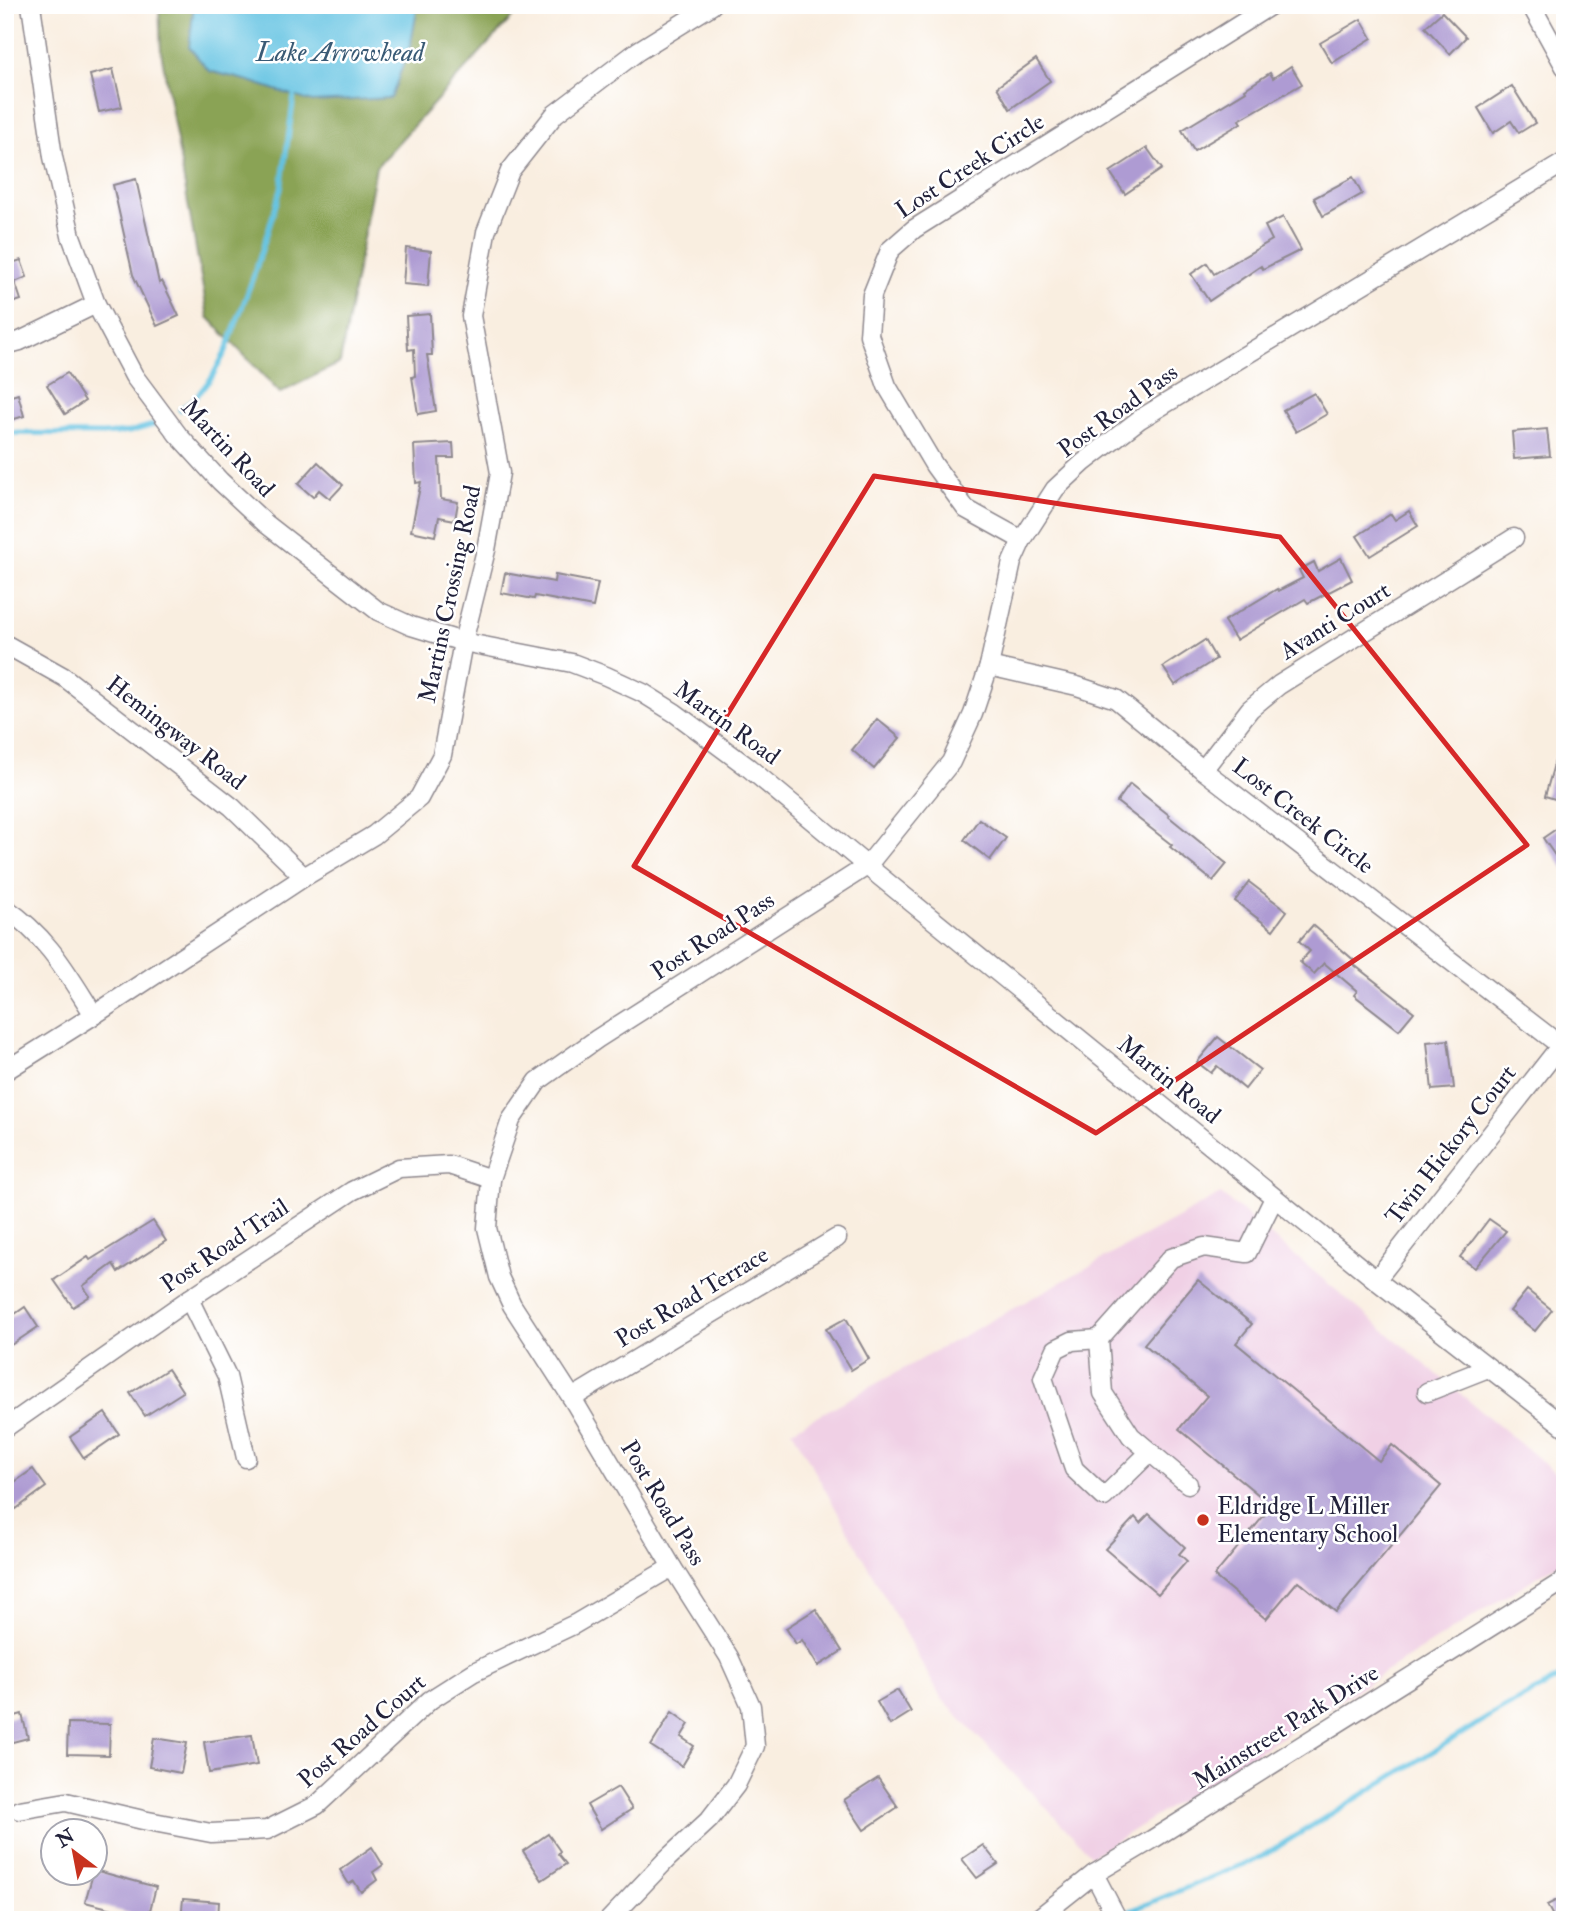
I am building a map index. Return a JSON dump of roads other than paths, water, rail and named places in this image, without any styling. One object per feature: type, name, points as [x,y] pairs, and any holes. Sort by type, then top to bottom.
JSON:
[{"type":"street","name":"Martin Road","points":[[31,5],[53,157],[71,236],[96,304],[134,376],[178,435],[220,481],[265,523],[378,611],[411,626],[463,642],[572,663],[643,693],[675,713],[749,768],[1376,1280],[1565,1427]]},
{"type":"street","name":"Martins Crossing Road","points":[[5,1071],[304,877],[374,835],[419,798],[442,755],[463,642],[486,550],[500,473],[471,316],[486,232],[510,171],[555,114],[638,51],[712,5]]},
{"type":"street","name":"Lost Creek Circle","points":[[1022,540],[966,509],[934,465],[887,386],[869,335],[872,295],[890,250],[925,221],[1271,5]]},
{"type":"street","points":[[1531,5],[1565,67]]},
{"type":"street","name":"Post Road Pass","points":[[609,1920],[668,1858],[709,1820],[736,1785],[755,1746],[751,1706],[729,1657],[572,1398],[512,1305],[499,1277],[487,1228],[491,1179],[511,1120],[538,1081],[597,1039],[867,866],[951,762],[973,714],[989,666],[1012,562],[1022,540],[1055,489],[1083,463],[1140,419],[1565,162]]},
{"type":"street","points":[[5,345],[20,341],[96,304]]},
{"type":"street","name":"Avanti Court","points":[[1203,770],[1250,709],[1279,685],[1514,538]]},
{"type":"street","name":"Hemingway Road","points":[[5,645],[64,677],[232,807],[304,877]]},
{"type":"street","name":"Lost Creek Circle","points":[[989,666],[1077,686],[1116,699],[1203,770],[1563,1045]]},
{"type":"street","points":[[5,908],[26,922],[56,955],[94,1015]]},
{"type":"street","name":"Twin Hickory Court","points":[[1376,1280],[1563,1045]]},
{"type":"street","name":"Post Road Trail","points":[[5,1428],[189,1299],[352,1191],[399,1168],[449,1165],[491,1179]]},
{"type":"street","points":[[1150,1452],[1104,1497],[1074,1469],[1043,1378],[1056,1349],[1072,1341],[1099,1339],[1171,1258],[1203,1247],[1247,1253],[1274,1198]]},
{"type":"street","name":"Post Road Terrace","points":[[572,1398],[837,1238]]},
{"type":"street","points":[[189,1299],[227,1376],[246,1458]]},
{"type":"street","points":[[1099,1339],[1103,1393],[1131,1436],[1188,1484]]},
{"type":"street","points":[[1427,1392],[1488,1368]]},
{"type":"street","name":"Post Road Court","points":[[19,1810],[66,1802],[211,1833],[267,1830],[317,1805],[430,1700],[474,1672],[575,1624],[672,1567]]},
{"type":"street","name":"Mainstreet Park Drive","points":[[1037,1920],[1094,1874],[1565,1580]]},
{"type":"street","points":[[1094,1874],[1118,1920]]},
{"type":"water","name":"Lake Arrowhead","points":[[194,5],[418,5],[411,43],[391,98],[312,102],[209,71],[189,47]]},
{"type":"waterway","points":[[180,410],[196,397],[212,377],[226,351],[255,272],[281,189],[294,96]]},
{"type":"waterway","points":[[5,433],[103,434],[129,432],[153,425]]},
{"type":"waterway","points":[[1130,1911],[1261,1857],[1492,1715],[1565,1675]]},
{"type":"place","name":"Eldridge L Miller Elementary School","points":[[1203,1520]]}]
